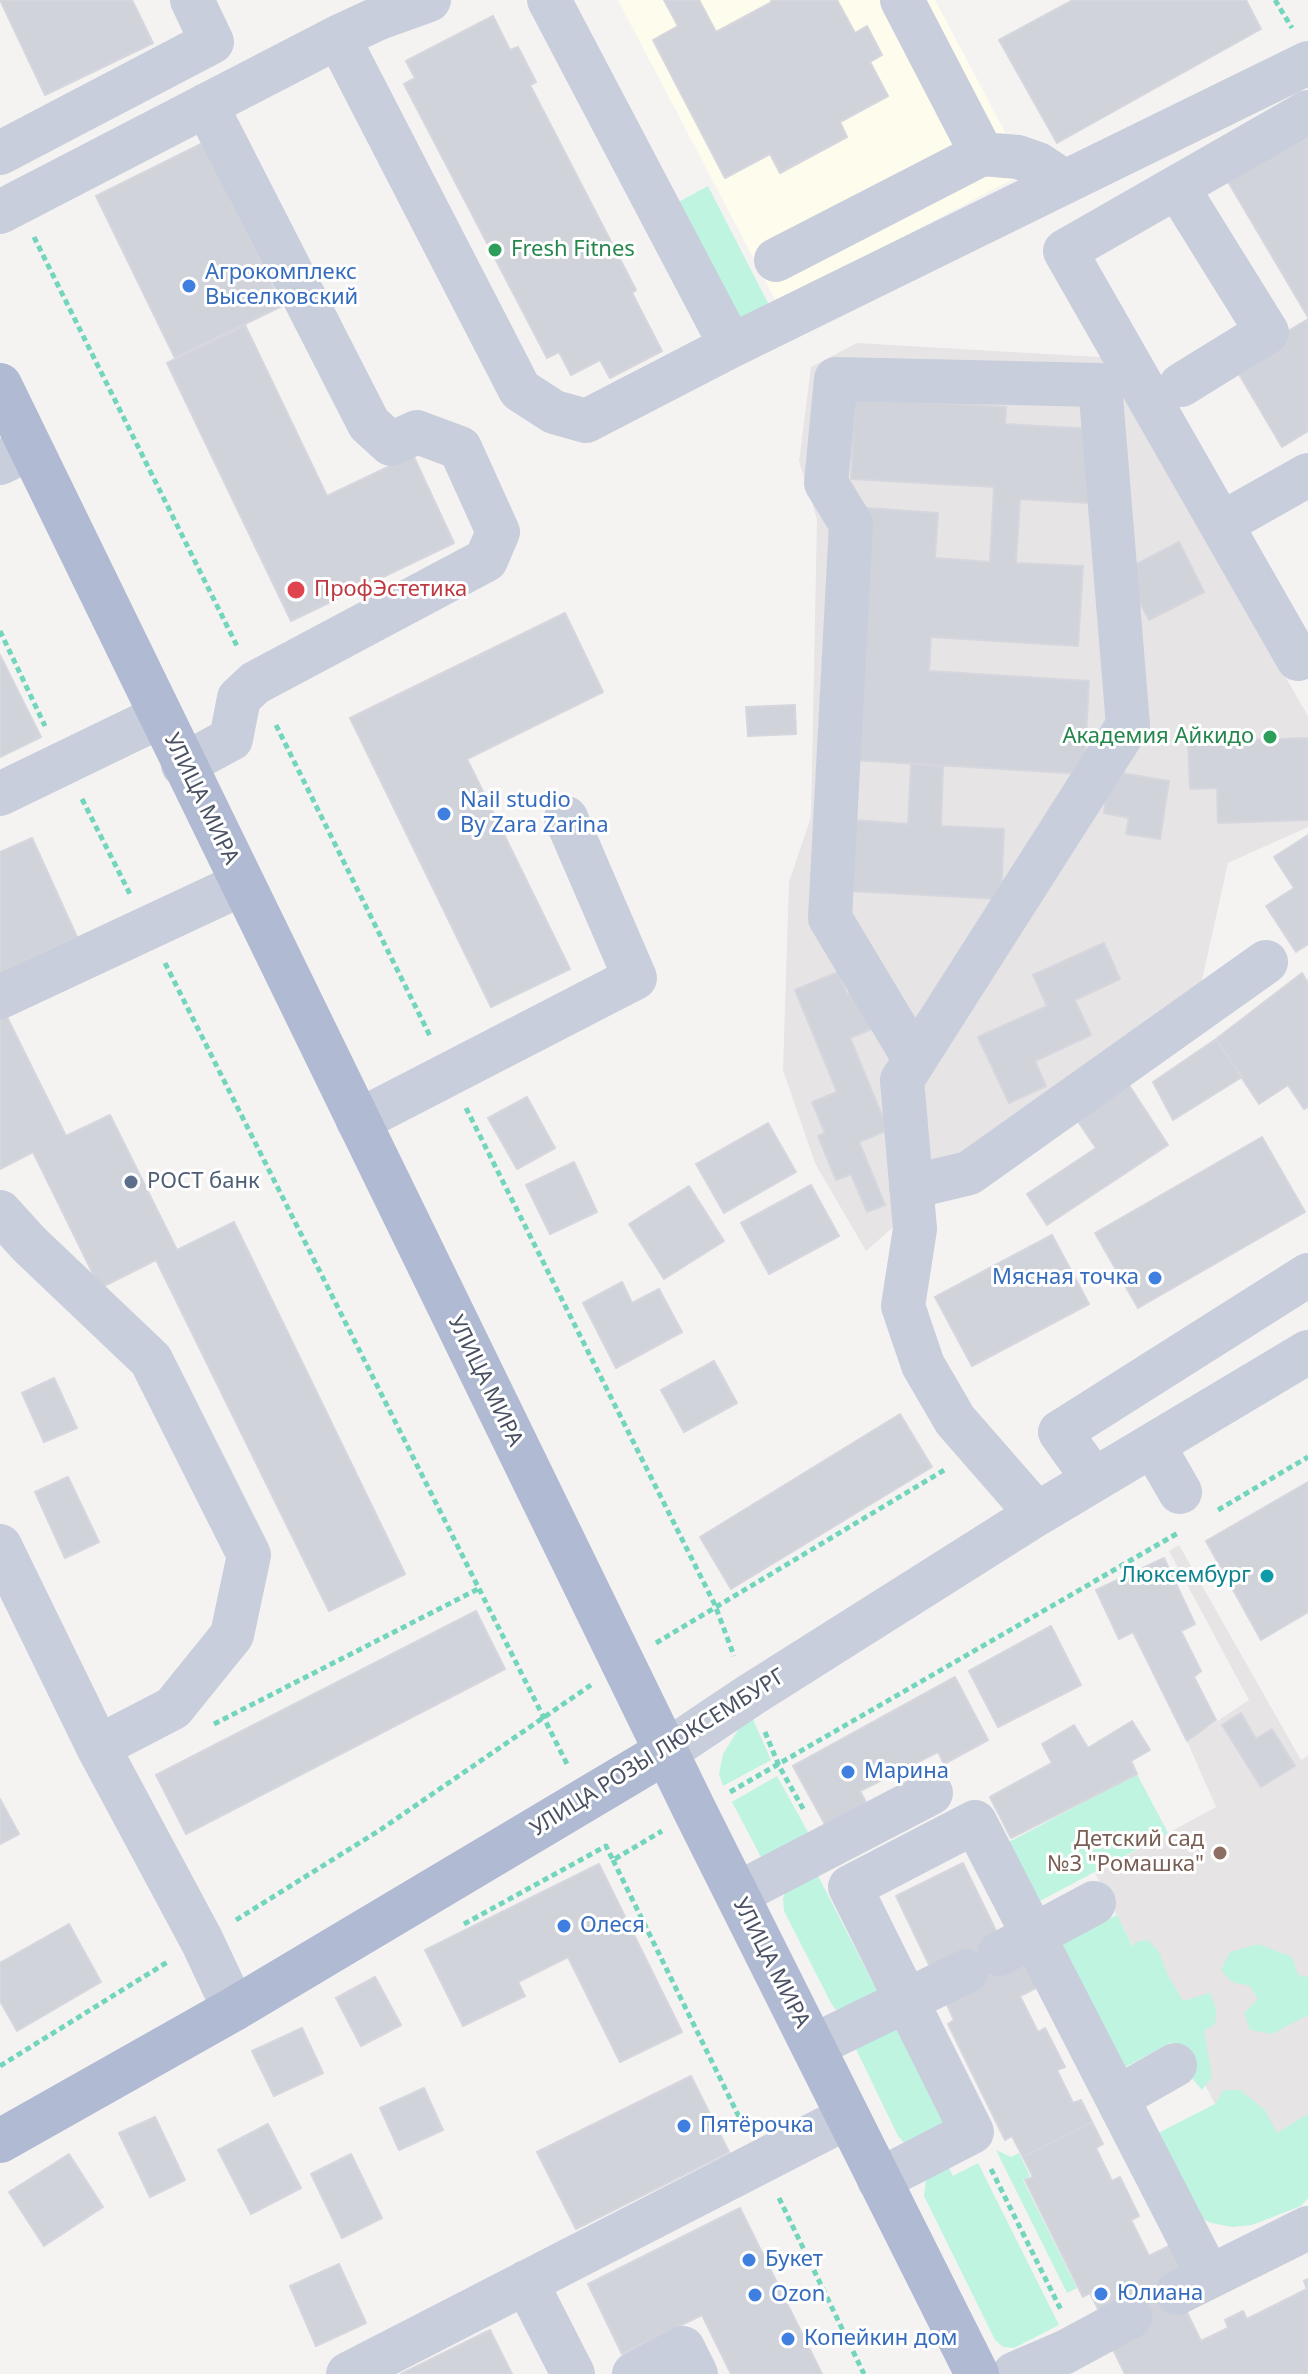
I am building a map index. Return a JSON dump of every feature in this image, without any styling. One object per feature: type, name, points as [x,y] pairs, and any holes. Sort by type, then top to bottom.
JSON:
[{"type":"main road","name":"УЛИЦА МИРА","points":[[0,385],[15,455],[161,716],[737,1894],[977,2374]]},
{"type":"main road","name":"УЛИЦА РОЗЫ ЛЮКСЕМБУРГ","points":[[0,2141],[234,2009],[667,1751]]},
{"type":"street","points":[[0,153],[212,42],[192,0]]},
{"type":"street","points":[[8,207],[338,37],[429,0]]},
{"type":"street","points":[[549,0],[731,346]]},
{"type":"street","points":[[902,0],[982,154]]},
{"type":"street","points":[[338,37],[520,390],[554,412],[586,421],[731,346],[1308,63]]},
{"type":"street","points":[[183,765],[231,739],[239,698],[255,683],[486,560],[498,532],[460,448],[417,432],[391,444],[369,424],[206,105]]},
{"type":"street","points":[[1308,112],[1065,251],[1298,659],[1308,654]]},
{"type":"street","points":[[776,260],[982,154],[1018,157],[1038,164],[1065,182]]},
{"type":"street","points":[[1177,187],[1267,332],[1181,385]]},
{"type":"street","points":[[915,1060],[830,918],[851,524],[826,483],[836,379],[1100,385],[1128,725],[915,1060],[902,1080],[915,1229],[903,1306],[923,1365],[955,1420],[1037,1514]]},
{"type":"street","points":[[1221,524],[1308,475]]},
{"type":"street","points":[[0,794],[161,716]]},
{"type":"street","points":[[358,1121],[635,978],[566,818]]},
{"type":"street","points":[[0,997],[242,884]]},
{"type":"street","points":[[911,1187],[969,1173],[1266,962]]},
{"type":"street","points":[[0,1212],[29,1244],[151,1360],[249,1555],[232,1635],[173,1708],[98,1747]]},
{"type":"street","points":[[1094,1480],[1060,1432],[1308,1275]]},
{"type":"street","name":"УЛИЦА РОЗЫ ЛЮКСЕМБУРГ","points":[[667,1751],[1037,1514],[1308,1352]]},
{"type":"street","points":[[1153,1445],[1180,1492]]},
{"type":"street","points":[[0,1546],[98,1747],[202,1941],[234,2009]]},
{"type":"street","points":[[737,1894],[931,1793]]},
{"type":"street","points":[[879,2180],[972,2132],[850,1887],[975,1822],[1000,1954],[1117,2098],[1193,2285],[1308,2228]]},
{"type":"street","points":[[813,2046],[1000,1954],[1094,1903]]},
{"type":"street","points":[[1117,2098],[1175,2065]]},
{"type":"street","points":[[348,2374],[848,2117]]},
{"type":"street","points":[[526,2282],[573,2374]]},
{"type":"street","points":[[1014,2374],[1073,2356],[1130,2317]]},
{"type":"street","points":[[634,2374],[683,2348],[696,2374]]},
{"type":"path","points":[[8,207],[255,683],[715,1605],[779,1766],[825,1848]]},
{"type":"path","points":[[0,631],[64,765],[545,1716],[606,1846]]},
{"type":"path","points":[[210,1726],[480,1588]]},
{"type":"path","points":[[0,2066],[380,1830],[545,1716],[715,1605]]},
{"type":"path","points":[[613,1860],[864,2374]]},
{"type":"path","points":[[972,2132],[1073,2356]]},
{"type":"shaded area","points":[[618,0],[935,0],[1026,172],[777,303]]},
{"type":"shaded area","points":[[857,343],[1115,358],[1248,612],[1308,716],[1308,827],[1228,863],[1198,998],[1001,1132],[866,1251],[815,1163],[783,1070],[789,882],[811,817],[817,519],[799,461],[811,367]]},
{"type":"shaded area","name":"Детский сад №3 \"Ромашка\"","points":[[1179,1545],[1301,1760],[1308,1756],[1308,2160],[1257,2185],[1095,1873],[1216,1807],[1187,1741],[1249,1700],[1169,1551]]},
{"type":"green space","points":[[708,186],[770,307],[730,327],[669,207]]},
{"type":"green space","points":[[752,1717],[771,1760],[723,1786],[719,1774],[723,1754],[738,1730]]},
{"type":"green space","points":[[1137,1774],[1168,1833],[1040,1901],[1009,1842]]},
{"type":"green space","points":[[777,1776],[809,1834],[762,1859],[732,1802]]},
{"type":"green space","points":[[814,1868],[871,1979],[877,1982],[945,2125],[904,2143],[784,1911],[786,1887]]},
{"type":"green space","points":[[1117,1915],[1133,1947],[1136,1942],[1148,1940],[1159,1952],[1168,1976],[1183,2001],[1210,1993],[1216,2009],[1215,2024],[1204,2031],[1212,2077],[1202,2090],[1190,2076],[1172,2042],[1118,2071],[1054,1947]]},
{"type":"green space","points":[[1258,1944],[1292,1957],[1298,1975],[1308,1977],[1308,2015],[1272,2034],[1250,2030],[1244,2013],[1258,1999],[1250,1986],[1232,1982],[1221,1970],[1230,1952]]},
{"type":"green space","points":[[1224,2090],[1240,2090],[1265,2110],[1277,2133],[1308,2114],[1308,2198],[1301,2206],[1252,2225],[1232,2227],[1211,2223],[1197,2216],[1154,2135],[1215,2104]]},
{"type":"green space","points":[[996,2150],[1011,2157],[1019,2153],[1030,2176],[1023,2180],[1077,2288],[1067,2293]]},
{"type":"green space","points":[[978,2163],[1059,2325],[1014,2348],[1003,2347],[995,2340],[924,2196],[926,2179],[947,2164],[953,2176]]},
{"type":"building","points":[[0,0],[132,0],[153,43],[45,95]]},
{"type":"building","points":[[664,0],[699,0],[716,32],[771,0],[837,0],[855,33],[867,26],[882,55],[870,62],[888,96],[840,122],[847,137],[780,173],[770,154],[725,178],[653,40],[678,26]]},
{"type":"building","points":[[1073,0],[1246,0],[1261,29],[1057,143],[999,40]]},
{"type":"building","points":[[493,16],[510,50],[518,47],[536,82],[530,85],[636,290],[632,293],[662,351],[610,378],[600,360],[571,375],[559,352],[547,358],[404,84],[415,78],[406,61]]},
{"type":"building","points":[[1308,137],[1308,317],[1227,180]]},
{"type":"building","points":[[203,143],[282,306],[175,358],[96,196]]},
{"type":"building","points":[[1308,319],[1308,431],[1282,447],[1233,364]]},
{"type":"building","points":[[245,325],[327,496],[413,455],[454,543],[291,621],[167,363]]},
{"type":"building","points":[[855,398],[1006,407],[1005,424],[1093,429],[1088,503],[1020,499],[1016,563],[1083,566],[1078,646],[931,637],[929,671],[1089,681],[1084,774],[853,760],[867,508],[938,513],[935,558],[990,562],[994,487],[851,479]]},
{"type":"building","points":[[1179,542],[1204,592],[1149,620],[1123,571]]},
{"type":"building","points":[[565,613],[603,692],[467,759],[570,969],[491,1007],[350,718]]},
{"type":"building","points":[[0,655],[41,737],[0,757]]},
{"type":"building","points":[[795,705],[796,734],[748,736],[746,707]]},
{"type":"building","points":[[1308,738],[1308,820],[1218,823],[1217,788],[1190,789],[1188,742]]},
{"type":"building","points":[[911,764],[943,766],[941,826],[1004,829],[1001,899],[850,891],[854,820],[908,824]]},
{"type":"building","points":[[1109,771],[1169,781],[1160,839],[1126,834],[1129,818],[1104,813]]},
{"type":"building","points":[[1308,835],[1308,944],[1296,952],[1266,906],[1294,888],[1274,857]]},
{"type":"building","points":[[32,838],[77,937],[0,973],[0,852]]},
{"type":"building","points":[[1104,943],[1120,979],[1075,1000],[1091,1035],[1035,1061],[1046,1086],[1009,1103],[978,1037],[1047,1006],[1033,975]]},
{"type":"building","points":[[838,972],[847,994],[858,990],[874,1028],[850,1038],[888,1130],[859,1142],[885,1205],[867,1212],[851,1174],[836,1180],[818,1136],[825,1133],[812,1102],[837,1092],[795,990]]},
{"type":"building","points":[[1302,973],[1308,983],[1308,1107],[1304,1109],[1288,1085],[1259,1104],[1216,1039]]},
{"type":"building","points":[[5,1013],[66,1136],[110,1115],[177,1250],[234,1222],[405,1574],[329,1611],[156,1260],[100,1288],[33,1152],[0,1169],[0,1016]]},
{"type":"building","points":[[1216,1039],[1242,1077],[1173,1120],[1153,1082]]},
{"type":"building","points":[[1125,1079],[1168,1145],[1047,1225],[1027,1194],[1096,1148],[1073,1114]]},
{"type":"building","points":[[527,1097],[555,1148],[517,1169],[488,1118]]},
{"type":"building","points":[[768,1123],[796,1172],[724,1213],[696,1164]]},
{"type":"building","points":[[1262,1137],[1305,1212],[1138,1308],[1095,1233]]},
{"type":"building","points":[[574,1162],[597,1212],[550,1234],[526,1185]]},
{"type":"building","points":[[811,1185],[839,1236],[769,1274],[741,1223]]},
{"type":"building","points":[[689,1186],[724,1241],[664,1279],[629,1224]]},
{"type":"building","points":[[1052,1235],[1089,1304],[972,1366],[935,1297]]},
{"type":"building","points":[[622,1282],[632,1303],[659,1289],[682,1332],[616,1368],[583,1303]]},
{"type":"building","points":[[714,1361],[737,1403],[684,1432],[661,1390]]},
{"type":"building","points":[[54,1378],[77,1428],[44,1442],[22,1393]]},
{"type":"building","points":[[900,1414],[932,1467],[731,1589],[700,1537]]},
{"type":"building","points":[[68,1477],[99,1542],[65,1558],[35,1492]]},
{"type":"building","name":"Люксембург","points":[[1308,1482],[1308,1612],[1261,1640],[1206,1541]]},
{"type":"building","points":[[1164,1558],[1195,1624],[1181,1631],[1201,1671],[1194,1677],[1216,1720],[1187,1741],[1133,1632],[1119,1639],[1096,1590]]},
{"type":"building","points":[[476,1611],[505,1669],[186,1834],[156,1775]]},
{"type":"building","points":[[1051,1626],[1081,1685],[998,1727],[969,1671]]},
{"type":"building","points":[[955,1677],[988,1740],[944,1764],[938,1752],[860,1791],[868,1806],[827,1828],[793,1766]]},
{"type":"building","points":[[1241,1713],[1256,1739],[1272,1729],[1295,1766],[1261,1787],[1222,1725]]},
{"type":"building","points":[[1132,1721],[1150,1750],[1131,1761],[1137,1774],[1011,1838],[990,1797],[1052,1763],[1042,1744],[1074,1725],[1088,1748]]},
{"type":"building","points":[[0,1799],[19,1834],[0,1844]]},
{"type":"building","points":[[963,1863],[1000,1939],[933,1973],[896,1896]]},
{"type":"building","points":[[599,1864],[682,2032],[620,2062],[568,1957],[518,1982],[525,1996],[463,2026],[425,1950]]},
{"type":"building","points":[[69,1924],[101,1982],[17,2031],[0,2001],[0,1963]]},
{"type":"building","points":[[994,1942],[1027,1955],[1042,1985],[1020,1996],[1038,2032],[1045,2028],[1065,2067],[1057,2070],[1073,2103],[1081,2100],[1092,2122],[1023,2157],[1012,2136],[1005,2140],[948,2024],[954,2020],[943,1996],[961,1959]]},
{"type":"building","points":[[375,1977],[401,2025],[361,2046],[336,1998]]},
{"type":"building","points":[[302,2028],[323,2073],[274,2096],[252,2051]]},
{"type":"building","points":[[691,2076],[729,2152],[576,2229],[537,2152]]},
{"type":"building","points":[[424,2088],[443,2130],[399,2150],[380,2108]]},
{"type":"building","points":[[155,2117],[185,2180],[150,2197],[119,2133]]},
{"type":"building","points":[[1092,2122],[1103,2144],[1096,2148],[1112,2181],[1120,2177],[1139,2216],[1131,2220],[1149,2256],[1173,2244],[1187,2275],[1102,2317],[1090,2293],[1083,2297],[1025,2180],[1033,2177],[1023,2157]]},
{"type":"building","points":[[268,2124],[301,2188],[251,2214],[218,2150]]},
{"type":"building","points":[[69,2154],[103,2207],[44,2246],[9,2192]]},
{"type":"building","points":[[351,2154],[382,2218],[342,2238],[311,2174]]},
{"type":"building","points":[[740,2208],[822,2374],[731,2374],[702,2315],[622,2354],[588,2284]]},
{"type":"building","points":[[339,2264],[366,2323],[316,2346],[290,2286]]},
{"type":"building","points":[[1308,2279],[1308,2374],[1125,2374],[1107,2337],[1125,2306],[1172,2282],[1201,2341],[1228,2328],[1225,2320],[1243,2311],[1247,2319],[1307,2289],[1304,2281]]},
{"type":"building","points":[[490,2330],[512,2374],[401,2374]]},
{"type":"place","name":"Fresh Fitnes","points":[[495,250]]},
{"type":"place","name":"Агрокомплекс Выселковский","points":[[189,286]]},
{"type":"place","name":"ПрофЭстетика","points":[[296,590]]},
{"type":"place","name":"Академия Айкидо","points":[[1270,737]]},
{"type":"place","name":"Nail studio By Zara Zarina","points":[[444,814]]},
{"type":"place","name":"РОСТ банк","points":[[131,1182]]},
{"type":"place","name":"Мясная точка","points":[[1155,1278]]},
{"type":"place","name":"Люксембург","points":[[1267,1576]]},
{"type":"place","name":"Марина","points":[[848,1772]]},
{"type":"place","name":"Детский сад №3 \"Ромашка\"","points":[[1220,1853]]},
{"type":"place","name":"Олеся","points":[[564,1926]]},
{"type":"place","name":"Пятёрочка","points":[[684,2126]]},
{"type":"place","name":"Букет","points":[[749,2260]]},
{"type":"place","name":"Юлиана","points":[[1101,2294]]},
{"type":"place","name":"Ozon","points":[[755,2295]]},
{"type":"place","name":"Копейкин дом","points":[[788,2339]]}]
